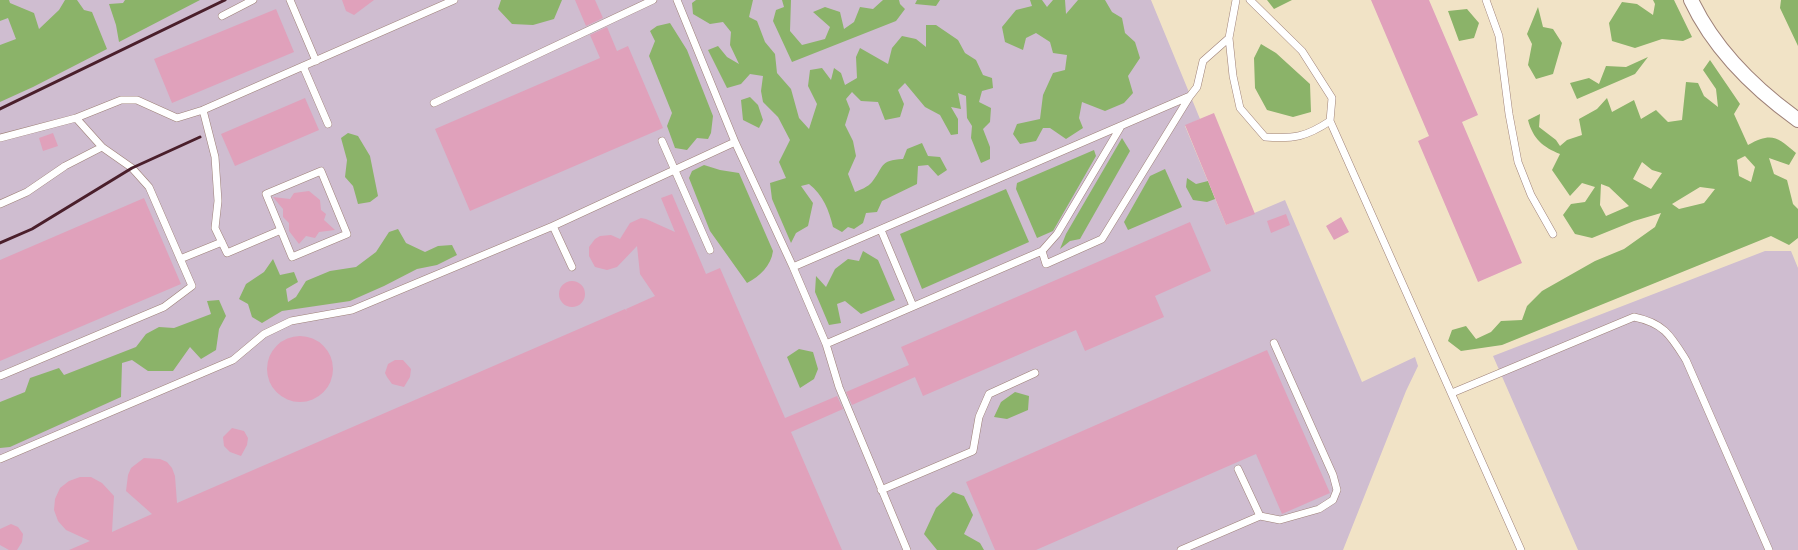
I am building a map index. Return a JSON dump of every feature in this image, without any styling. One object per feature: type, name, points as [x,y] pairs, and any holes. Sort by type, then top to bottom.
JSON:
[{"type":"street","points":[[1691,0],[1698,16],[1739,70],[1777,105],[1798,120]]},
{"type":"lane","points":[[222,16],[253,0]]},
{"type":"lane","points":[[290,0],[316,61]]},
{"type":"lane","points":[[0,138],[76,118],[121,100],[138,100],[177,118],[203,110],[454,0]]},
{"type":"lane","points":[[434,103],[653,0]]},
{"type":"lane","points":[[677,0],[735,142],[793,267],[826,344],[839,387],[907,550]]},
{"type":"lane","points":[[1236,0],[1229,38],[1233,76],[1240,108],[1265,137],[1286,138],[1312,133],[1330,121]]},
{"type":"lane","points":[[1250,0],[1302,51],[1332,98],[1330,121],[1521,550]]},
{"type":"lane","points":[[1486,0],[1499,36],[1509,114],[1518,162],[1531,195],[1553,234]]},
{"type":"lane","points":[[1042,251],[1046,264],[1102,239],[1197,87],[1203,61],[1229,38]]},
{"type":"lane","points":[[303,66],[328,124]]},
{"type":"lane","points":[[793,267],[1120,128],[1190,96]]},
{"type":"lane","points":[[203,110],[215,157],[218,201],[215,228],[227,253],[280,230]]},
{"type":"lane","points":[[0,376],[164,307],[192,286],[149,187],[132,168],[102,147],[76,118]]},
{"type":"lane","points":[[826,344],[1042,251],[1057,234],[1120,128]]},
{"type":"lane","points":[[662,141],[710,250]]},
{"type":"lane","points":[[0,459],[234,360],[264,334],[291,321],[352,310],[553,226],[735,142]]},
{"type":"lane","points":[[0,204],[27,192],[65,166],[102,147]]},
{"type":"lane","points":[[320,171],[346,234],[292,257],[280,230],[266,194],[320,171]]},
{"type":"lane","points":[[553,226],[572,266]]},
{"type":"lane","points":[[881,230],[913,306]]},
{"type":"lane","points":[[180,259],[222,242]]},
{"type":"lane","points":[[1452,393],[1634,317],[1650,320],[1671,336],[1686,360],[1769,550]]},
{"type":"lane","points":[[1181,550],[1260,516],[1280,520],[1319,509],[1333,500],[1337,490],[1333,475],[1274,343]]},
{"type":"lane","points":[[881,490],[973,451],[979,417],[990,394],[1036,372]]},
{"type":"lane","points":[[1238,470],[1260,516]]},
{"type":"shaded area","points":[[0,0],[1151,0],[1200,119],[1185,126],[1226,225],[1285,200],[1362,382],[1415,357],[1418,366],[1406,391],[1343,550],[0,550]]},
{"type":"shaded area","points":[[1765,251],[1791,251],[1798,268],[1798,550],[1578,550],[1493,356]]},
{"type":"green space","points":[[0,0],[9,0],[10,3],[34,13],[39,29],[59,10],[65,0],[77,0],[84,10],[92,12],[107,49],[33,87],[0,102],[0,45],[16,39],[8,18],[0,21]]},
{"type":"green space","points":[[125,0],[200,0],[119,42],[116,25],[109,4],[123,3]]},
{"type":"green space","points":[[501,0],[562,0],[554,19],[533,25],[512,24],[498,9]]},
{"type":"green space","points":[[696,0],[753,0],[749,17],[757,21],[765,42],[775,54],[777,73],[791,89],[799,118],[809,129],[817,104],[808,86],[810,70],[822,68],[831,80],[834,68],[841,73],[845,85],[857,78],[856,57],[860,48],[888,64],[892,48],[902,36],[916,39],[926,47],[926,25],[936,25],[958,40],[965,53],[976,60],[983,75],[992,78],[993,88],[982,91],[979,102],[991,108],[990,122],[983,129],[990,147],[990,159],[981,163],[971,138],[972,126],[967,118],[966,96],[958,93],[961,109],[951,107],[958,119],[958,134],[951,135],[940,115],[925,107],[905,83],[898,90],[904,104],[900,117],[885,120],[878,102],[861,101],[852,92],[846,99],[850,109],[845,125],[853,141],[856,156],[848,174],[855,192],[870,184],[883,165],[890,161],[903,159],[907,149],[922,143],[928,156],[940,157],[947,170],[938,176],[928,165],[918,166],[917,184],[882,201],[877,212],[866,213],[863,223],[854,229],[848,227],[842,232],[833,227],[830,215],[822,198],[814,188],[809,184],[801,186],[813,203],[808,226],[796,233],[791,243],[772,199],[770,183],[786,178],[779,162],[790,140],[778,117],[763,102],[761,91],[763,76],[750,74],[741,84],[727,88],[708,50],[718,46],[727,57],[739,64],[730,45],[731,32],[723,22],[710,24],[693,14],[692,3]]},
{"type":"green space","points":[[782,0],[791,0],[790,31],[802,45],[825,39],[830,27],[813,12],[825,7],[840,12],[844,29],[854,22],[860,7],[873,9],[883,0],[899,0],[900,4],[905,9],[896,21],[792,62],[773,21],[776,10],[784,7]]},
{"type":"green space","points":[[917,0],[940,0],[936,6],[915,4]]},
{"type":"green space","points":[[1030,0],[1042,0],[1047,7],[1053,0],[1065,0],[1066,14],[1078,0],[1105,0],[1112,12],[1122,18],[1125,33],[1135,42],[1140,58],[1128,76],[1133,93],[1124,103],[1105,111],[1082,102],[1079,118],[1083,128],[1066,139],[1050,128],[1043,128],[1036,141],[1020,144],[1013,134],[1017,124],[1040,119],[1043,95],[1053,73],[1065,70],[1067,55],[1053,53],[1050,42],[1036,33],[1026,38],[1023,50],[1005,42],[1002,27],[1016,10],[1032,6]]},
{"type":"green space","points":[[1267,0],[1292,0],[1274,9]]},
{"type":"green space","points":[[1653,0],[1674,0],[1692,37],[1683,41],[1662,39],[1635,48],[1612,41],[1609,23],[1622,2],[1637,4],[1653,15],[1655,4]]},
{"type":"green space","points":[[1781,0],[1798,0],[1798,46],[1780,8]]},
{"type":"green space","points":[[1538,7],[1543,27],[1553,29],[1562,43],[1553,74],[1536,79],[1528,65],[1532,44],[1527,34]]},
{"type":"green space","points":[[1467,9],[1479,23],[1474,38],[1459,41],[1448,11]]},
{"type":"green space","points":[[670,23],[687,50],[713,116],[711,133],[708,139],[697,138],[687,150],[675,148],[667,126],[672,113],[649,56],[655,41],[650,31],[657,26]]},
{"type":"green space","points":[[1261,44],[1276,53],[1310,84],[1311,112],[1293,117],[1267,110],[1255,88],[1254,58]]},
{"type":"green space","points":[[1648,57],[1635,74],[1577,99],[1570,83],[1589,78],[1599,84],[1606,66],[1626,67]]},
{"type":"green space","points":[[1710,60],[1740,104],[1734,114],[1748,145],[1763,139],[1774,138],[1784,143],[1796,153],[1789,165],[1769,158],[1774,174],[1787,180],[1793,204],[1798,209],[1798,238],[1789,245],[1771,236],[1502,345],[1461,351],[1448,341],[1452,330],[1466,326],[1476,339],[1491,332],[1501,321],[1522,320],[1527,306],[1542,291],[1595,261],[1624,249],[1655,227],[1661,213],[1634,221],[1592,238],[1575,234],[1563,215],[1571,204],[1585,202],[1595,187],[1582,183],[1570,196],[1552,170],[1560,154],[1540,142],[1530,127],[1528,120],[1540,114],[1539,127],[1556,140],[1560,146],[1567,140],[1582,135],[1579,119],[1597,109],[1607,98],[1612,112],[1634,100],[1641,119],[1656,110],[1668,122],[1682,120],[1686,82],[1698,83],[1704,96],[1718,107],[1716,89],[1703,70]],"holes":[[[1745,156],[1755,167],[1751,182],[1739,176],[1737,160]],[[1642,162],[1652,170],[1662,173],[1651,189],[1633,179]],[[1601,184],[1609,187],[1629,206],[1606,216],[1600,205]],[[1700,187],[1715,189],[1704,203],[1679,209],[1672,204]]]},
{"type":"green space","points":[[750,97],[758,105],[763,120],[759,128],[743,120],[741,100]]},
{"type":"green space","points":[[348,133],[358,136],[370,156],[378,196],[370,202],[358,204],[353,186],[345,177],[347,160],[341,138]]},
{"type":"green space","points":[[1122,138],[1130,151],[1080,239],[1070,241],[1060,249],[1066,234]]},
{"type":"green space","points":[[1094,150],[1096,156],[1053,231],[1037,238],[1016,189],[1017,183]]},
{"type":"green space","points":[[704,165],[720,170],[739,173],[773,251],[770,261],[764,270],[747,283],[710,231],[689,178],[692,171]]},
{"type":"green space","points":[[1165,169],[1182,207],[1128,230],[1124,222],[1150,176]]},
{"type":"green space","points":[[1187,178],[1196,184],[1208,181],[1215,199],[1207,202],[1193,200],[1186,187]]},
{"type":"green space","points":[[1006,189],[1029,242],[922,289],[900,234]]},
{"type":"green space","points":[[398,229],[406,243],[425,252],[438,246],[452,245],[457,255],[437,265],[417,269],[350,301],[282,311],[262,323],[252,317],[248,304],[239,299],[246,284],[264,272],[273,259],[280,275],[294,272],[298,282],[286,289],[288,302],[296,297],[306,281],[330,271],[356,267],[376,252],[389,232]]},
{"type":"green space","points":[[863,251],[878,260],[895,300],[861,314],[845,301],[837,304],[841,323],[829,325],[815,292],[816,276],[826,287],[835,269],[848,259],[859,261]]},
{"type":"green space","points":[[219,300],[226,316],[219,329],[216,350],[201,359],[190,347],[173,371],[148,371],[132,360],[122,363],[121,397],[10,447],[0,448],[0,402],[25,392],[30,378],[59,368],[64,375],[136,347],[146,334],[159,327],[174,328],[211,314],[207,301]]},
{"type":"green space","points":[[799,349],[813,352],[818,369],[814,379],[800,388],[787,357]]},
{"type":"green space","points":[[1015,392],[1029,396],[1028,410],[1007,419],[994,417],[1001,402]]},
{"type":"green space","points":[[953,492],[964,496],[973,515],[964,534],[980,543],[984,550],[937,550],[924,534],[936,508]]},
{"type":"building","points":[[342,0],[374,0],[354,15],[346,11]]},
{"type":"building","points":[[575,0],[595,0],[603,18],[586,26]]},
{"type":"building","points":[[1371,0],[1429,0],[1478,115],[1462,122],[1522,263],[1478,282],[1418,141],[1429,136]]},
{"type":"building","points":[[276,9],[294,52],[172,103],[154,59]]},
{"type":"building","points":[[607,27],[617,51],[628,46],[663,128],[470,211],[435,129],[600,58],[590,35]]},
{"type":"building","points":[[305,98],[319,130],[235,166],[221,134]]},
{"type":"building","points":[[1214,113],[1255,214],[1226,225],[1185,125]]},
{"type":"building","points":[[53,133],[58,146],[43,151],[39,138]]},
{"type":"building","points":[[309,191],[320,200],[321,210],[326,214],[324,220],[335,230],[319,232],[315,238],[306,236],[299,244],[289,231],[289,223],[283,217],[283,209],[273,197],[290,199],[294,193]]},
{"type":"building","points":[[672,194],[706,274],[720,268],[785,418],[837,396],[843,409],[791,432],[842,550],[69,550],[90,541],[66,530],[58,521],[54,510],[55,499],[60,488],[69,481],[80,477],[91,477],[102,483],[114,496],[112,532],[152,514],[126,491],[128,475],[131,468],[144,458],[160,459],[167,462],[172,468],[175,476],[177,503],[625,309],[627,311],[626,309],[655,296],[640,274],[637,246],[617,267],[607,270],[595,267],[589,256],[589,247],[595,239],[600,236],[611,235],[620,239],[630,223],[641,218],[675,232],[661,198]]},
{"type":"building","points":[[144,198],[181,284],[0,361],[0,260]]},
{"type":"building","points":[[1286,214],[1290,225],[1271,233],[1267,221]]},
{"type":"building","points":[[1341,217],[1349,232],[1334,240],[1326,226]]},
{"type":"building","points":[[1190,222],[1211,271],[1155,296],[1164,317],[1085,351],[1076,330],[923,396],[915,377],[852,405],[846,392],[909,365],[901,347]]},
{"type":"building","points":[[572,281],[581,285],[585,294],[581,303],[572,307],[563,303],[559,294],[563,285]]},
{"type":"building","points":[[300,336],[313,339],[323,346],[330,356],[333,369],[330,382],[323,392],[313,399],[300,402],[287,399],[277,392],[270,382],[267,369],[270,356],[277,346],[287,339]]},
{"type":"building","points":[[1267,350],[1330,493],[1282,514],[1256,454],[1036,550],[995,550],[966,482]]},
{"type":"building","points":[[395,360],[403,360],[411,369],[410,377],[404,387],[392,384],[385,373],[388,364]]},
{"type":"building","points":[[232,428],[244,431],[248,438],[247,445],[241,456],[230,452],[224,446],[223,437]]},
{"type":"building","points":[[11,524],[18,527],[23,534],[22,542],[17,550],[9,550],[0,545],[0,529]]},
{"type":"railway","points":[[0,109],[225,0]]},
{"type":"railway","points":[[0,243],[32,229],[132,168],[200,137]]}]
